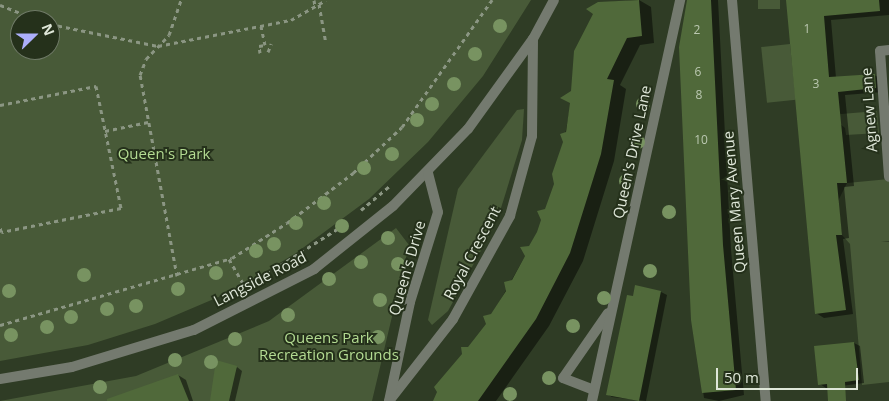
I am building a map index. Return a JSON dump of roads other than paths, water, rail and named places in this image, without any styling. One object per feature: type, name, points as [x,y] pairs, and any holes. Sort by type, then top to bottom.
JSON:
[{"type":"street","points":[[533,39],[554,0]]},
{"type":"street","name":"Queen's Drive Lane","points":[[610,310],[563,378],[593,396],[610,310],[680,0]]},
{"type":"street","name":"Queen Mary Avenue","points":[[732,0],[766,401]]},
{"type":"street","name":"Langside Road","points":[[0,379],[72,367],[194,330],[314,269],[428,173],[468,129],[533,39]]},
{"type":"street","name":"Royal Crescent","points":[[389,401],[453,319],[510,216],[532,136],[533,39]]},
{"type":"street","name":"Agnew Lane","points":[[889,50],[880,51],[889,177]]},
{"type":"street","name":"Queen's Drive","points":[[389,401],[410,302],[438,212],[428,173]]},
{"type":"park label","name":"Queen's Park","points":[[164,154]]},
{"type":"park label","name":"Queens Park Recreation Grounds","points":[[329,346]]}]
